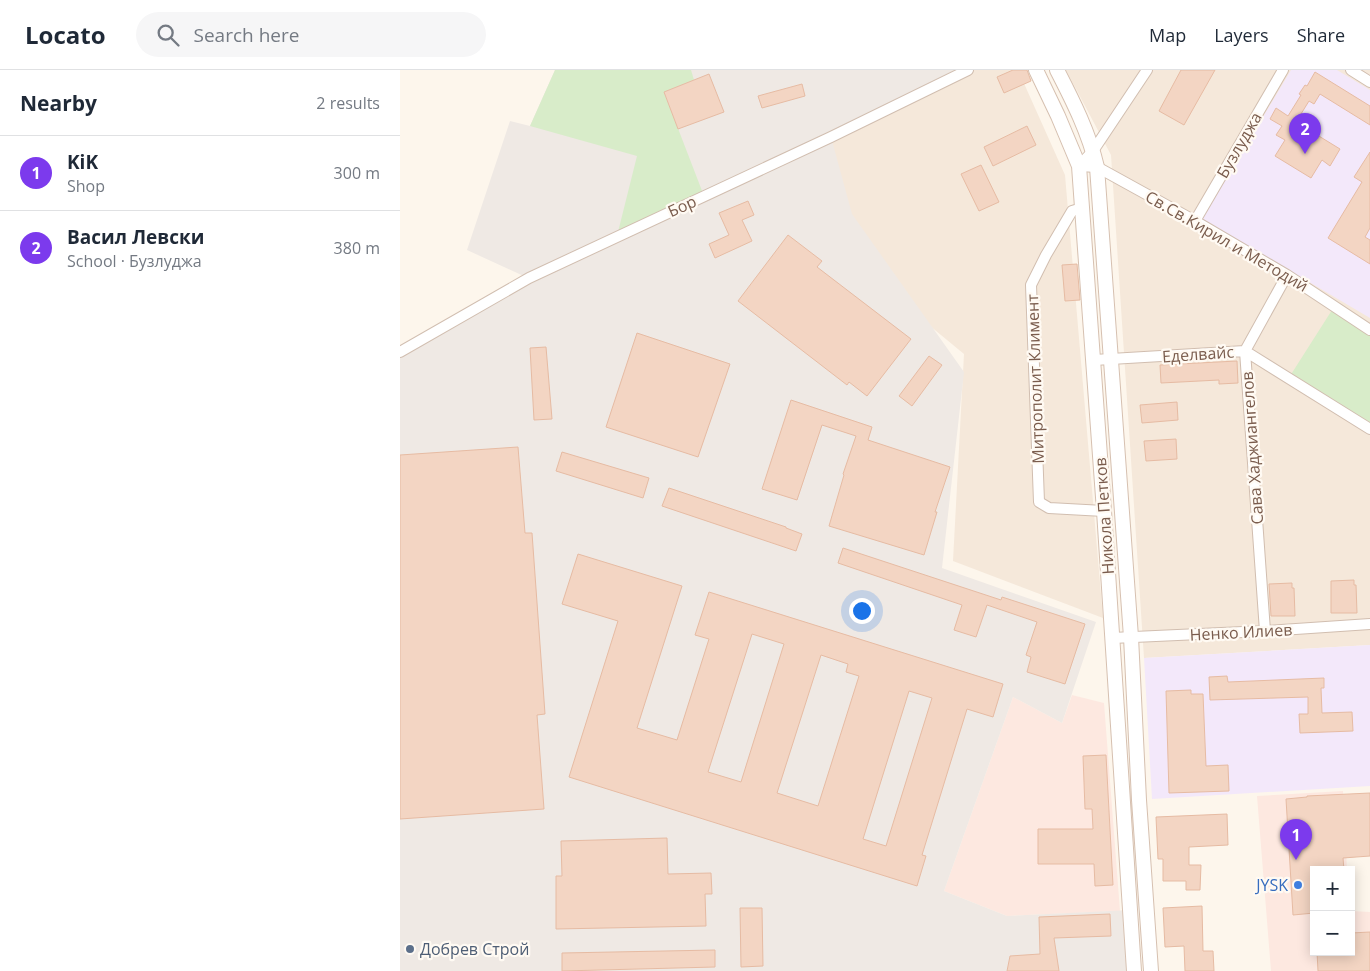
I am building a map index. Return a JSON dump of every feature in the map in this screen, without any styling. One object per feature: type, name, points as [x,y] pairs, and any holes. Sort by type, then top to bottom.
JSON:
[{"type":"main road","name":"Никола Петков","points":[[1036,70],[1058,116],[1078,166],[1094,360],[1134,971]]},
{"type":"main road","name":"Никола Петков","points":[[1057,70],[1077,109],[1097,167],[1131,637],[1139,800],[1151,971]]},
{"type":"street","name":"Бор","points":[[400,352],[529,278],[831,137],[968,70]]},
{"type":"street","points":[[1078,166],[1093,151],[1147,70]]},
{"type":"street","name":"Бузлуджа","points":[[1195,221],[1283,70]]},
{"type":"street","points":[[1351,70],[1370,82]]},
{"type":"street","name":"Св.Св.Кирил и Методий","points":[[1078,166],[1097,167],[1195,221],[1287,275],[1370,330]]},
{"type":"street","name":"Митрополит Климент","points":[[1082,208],[1072,211],[1046,255],[1032,285],[1040,502],[1048,508],[1104,512]]},
{"type":"street","name":"Сава Хаджиангелов","points":[[1265,631],[1245,351],[1287,275]]},
{"type":"street","name":"Еделвайс","points":[[1094,360],[1245,351],[1370,429]]},
{"type":"street","name":"Ненко Илиев","points":[[1112,638],[1370,624]]},
{"type":"shaded area","points":[[555,70],[959,70],[831,137],[852,214],[964,372],[942,568],[1096,622],[1062,723],[1013,697],[944,891],[1007,916],[1131,910],[1134,971],[400,971],[400,354],[528,278],[467,250],[510,121],[530,126]]},
{"type":"shaded area","points":[[960,70],[1018,70],[1065,175],[1103,618],[953,561],[964,354],[753,180]]},
{"type":"shaded area","points":[[1066,70],[1370,70],[1370,645],[1144,658],[1111,155]]},
{"type":"shaded area","points":[[1291,70],[1337,70],[1370,90],[1370,318],[1202,219]]},
{"type":"shaded area","points":[[1370,645],[1370,786],[1152,799],[1144,658]]},
{"type":"shaded area","points":[[1072,695],[1104,703],[1120,911],[1007,916],[944,891],[1013,697],[1062,723]]},
{"type":"shaded area","points":[[1343,791],[1347,866],[1310,866],[1310,956],[1355,956],[1355,911],[1370,912],[1370,971],[1271,971],[1257,796]]},
{"type":"green space","points":[[555,70],[691,70],[694,80],[664,92],[704,196],[617,236],[637,156],[530,126]]},
{"type":"green space","points":[[1332,310],[1370,333],[1370,426],[1290,376]]},
{"type":"building","points":[[1013,70],[1027,70],[1031,81],[1004,93],[997,77]]},
{"type":"building","points":[[1181,70],[1215,70],[1184,125],[1159,111]]},
{"type":"building","points":[[1315,72],[1370,106],[1370,125],[1320,94],[1314,104],[1309,101],[1296,122],[1340,149],[1330,166],[1322,160],[1311,178],[1275,156],[1285,140],[1276,135],[1282,126],[1270,119],[1276,108],[1288,116],[1301,95],[1299,94],[1305,85],[1307,86]]},
{"type":"building","points":[[709,74],[724,112],[678,129],[664,92]]},
{"type":"building","points":[[802,84],[805,96],[762,108],[758,96]]},
{"type":"building","points":[[1027,126],[1036,145],[993,166],[984,147]]},
{"type":"building","points":[[1370,152],[1370,228],[1365,237],[1370,240],[1370,264],[1328,238],[1362,182],[1354,177]]},
{"type":"building","points":[[981,165],[999,202],[979,211],[961,174]]},
{"type":"building","points":[[748,201],[754,215],[742,220],[752,241],[715,258],[709,244],[729,235],[719,213]]},
{"type":"building","points":[[788,235],[822,261],[817,267],[911,339],[867,396],[849,382],[847,385],[738,301]]},
{"type":"building","points":[[1077,264],[1080,300],[1065,301],[1062,265]]},
{"type":"building","points":[[637,333],[730,364],[698,457],[606,427]]},
{"type":"building","points":[[546,347],[552,419],[534,420],[530,348]]},
{"type":"building","points":[[929,356],[942,365],[912,406],[899,396]]},
{"type":"building","points":[[1237,361],[1238,383],[1219,384],[1219,380],[1161,383],[1160,365]]},
{"type":"building","points":[[791,400],[872,427],[868,440],[950,467],[935,512],[937,512],[924,555],[829,526],[843,474],[856,436],[822,425],[797,500],[762,489]]},
{"type":"building","points":[[1177,402],[1178,420],[1142,423],[1140,405]]},
{"type":"building","points":[[1176,439],[1177,459],[1146,461],[1144,441]]},
{"type":"building","points":[[518,447],[525,533],[532,533],[545,714],[537,715],[544,809],[400,819],[400,455]]},
{"type":"building","points":[[562,452],[649,478],[643,498],[556,471]]},
{"type":"building","points":[[669,488],[802,534],[796,551],[662,506]]},
{"type":"building","points":[[843,548],[1001,600],[1002,597],[1085,624],[1065,684],[1027,672],[1031,657],[1026,655],[1037,622],[987,605],[976,637],[954,630],[962,605],[838,563]]},
{"type":"building","points":[[578,554],[682,586],[637,728],[677,740],[709,639],[695,635],[709,592],[1003,684],[993,717],[967,709],[922,855],[926,856],[917,886],[569,777],[618,621],[562,604]],"holes":[[[752,634],[784,644],[741,782],[708,772]],[[821,655],[848,664],[846,672],[859,676],[818,806],[777,793]],[[909,691],[932,698],[886,846],[863,839]]]},
{"type":"building","points":[[1354,580],[1354,585],[1356,585],[1357,613],[1331,613],[1331,581]]},
{"type":"building","points":[[1292,583],[1292,588],[1294,588],[1295,616],[1271,616],[1269,584]]},
{"type":"building","points":[[1227,676],[1228,682],[1324,678],[1324,688],[1321,688],[1322,713],[1352,712],[1353,731],[1300,733],[1299,714],[1308,714],[1308,697],[1210,700],[1209,677]]},
{"type":"building","points":[[1191,690],[1191,694],[1203,694],[1206,766],[1228,765],[1229,791],[1169,793],[1166,691]]},
{"type":"building","points":[[1106,755],[1113,885],[1095,886],[1094,864],[1038,864],[1038,829],[1093,829],[1092,809],[1085,809],[1083,756]]},
{"type":"building","points":[[1370,793],[1370,856],[1343,858],[1344,866],[1310,866],[1310,913],[1293,915],[1286,799]]},
{"type":"building","points":[[1227,814],[1228,845],[1189,847],[1189,865],[1201,865],[1200,890],[1186,890],[1186,881],[1163,881],[1163,859],[1158,859],[1156,817]]},
{"type":"building","points":[[667,838],[668,874],[711,873],[712,894],[705,894],[706,926],[556,929],[556,876],[562,876],[561,841]]},
{"type":"building","points":[[1202,906],[1203,951],[1213,951],[1214,971],[1185,971],[1184,946],[1165,947],[1163,908]]},
{"type":"building","points":[[740,908],[762,908],[763,966],[741,967]]},
{"type":"building","points":[[1110,914],[1111,936],[1054,938],[1059,971],[1007,971],[1010,956],[1040,954],[1039,917]]},
{"type":"building","points":[[1370,932],[1370,971],[1318,971],[1317,956],[1355,956],[1355,933]]},
{"type":"building","points":[[715,950],[715,967],[562,971],[562,953]]},
{"type":"place","name":"Васил Левски","points":[[1305,154]]},
{"type":"place","name":"KiK","points":[[1296,860]]},
{"type":"place","name":"JYSK","points":[[1298,885]]},
{"type":"place","name":"Добрев Строй","points":[[410,949]]}]
